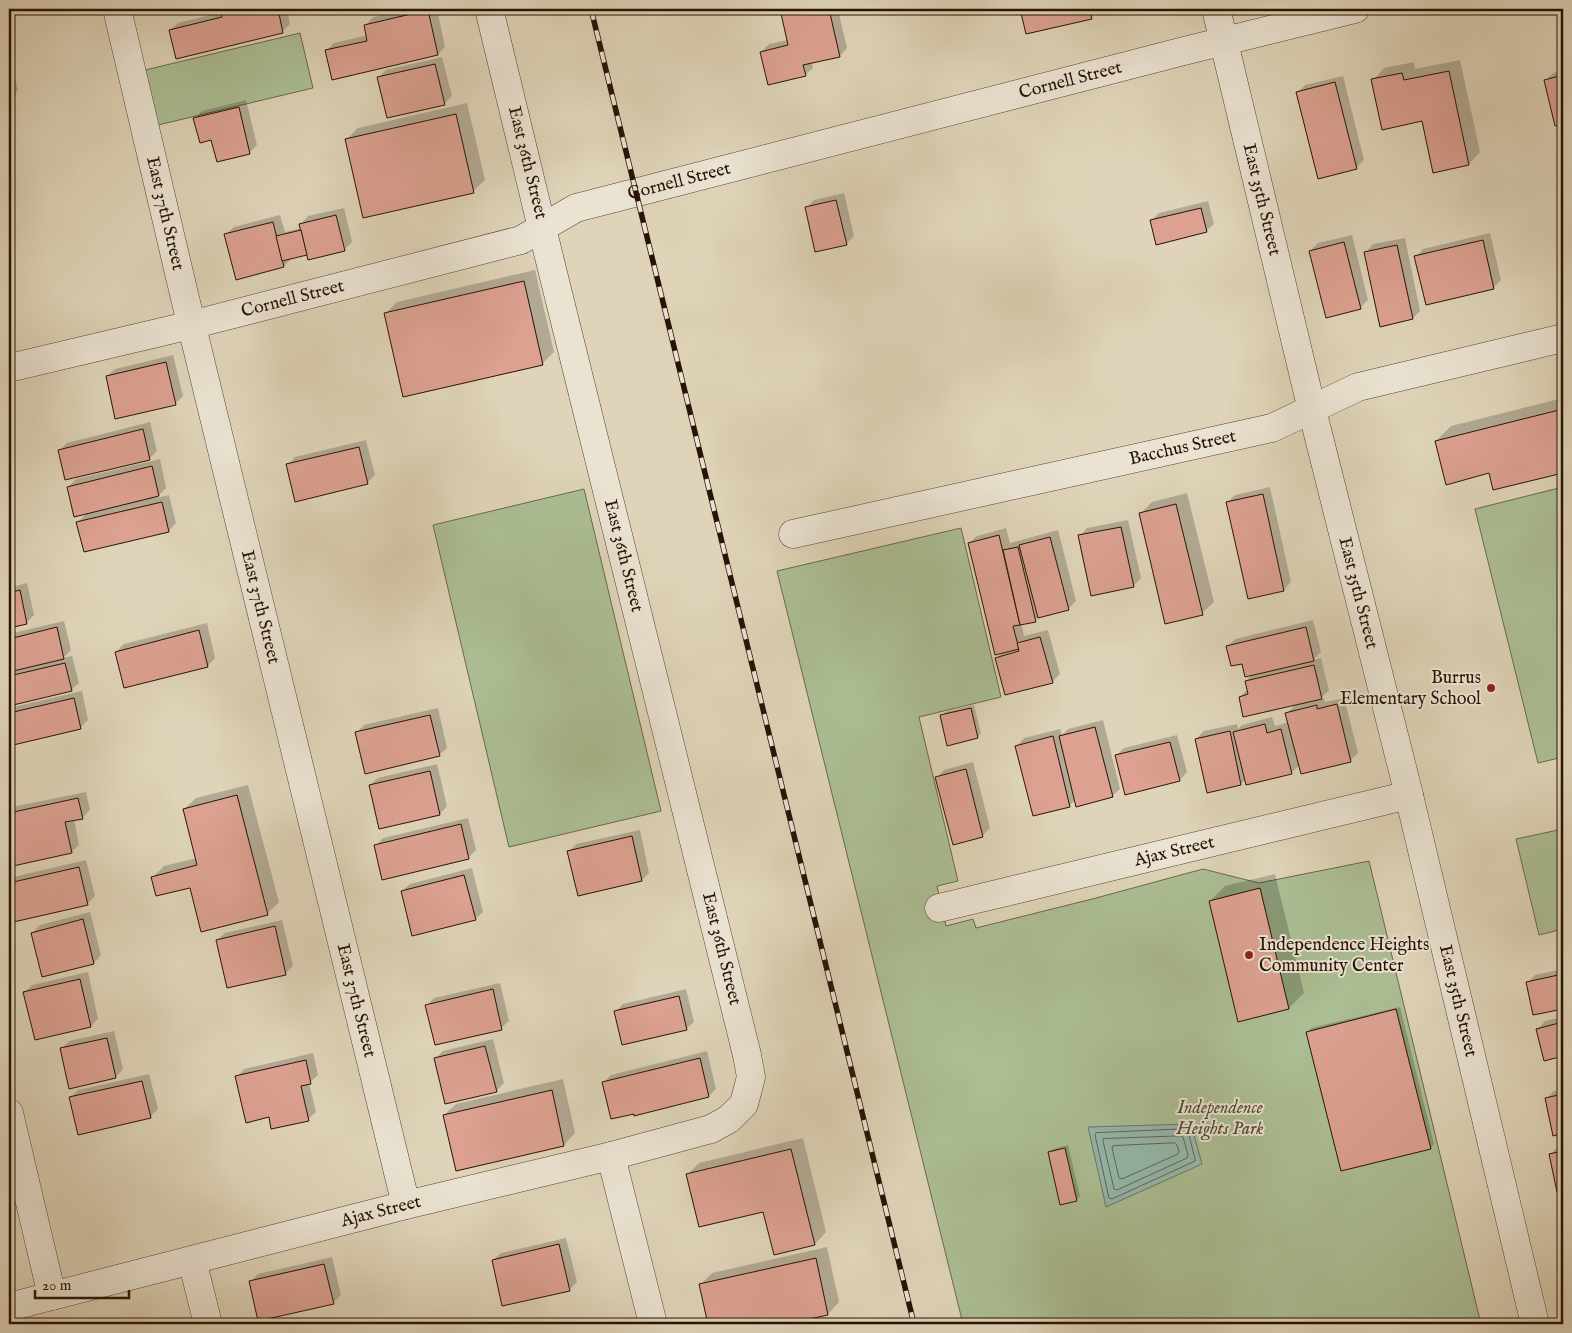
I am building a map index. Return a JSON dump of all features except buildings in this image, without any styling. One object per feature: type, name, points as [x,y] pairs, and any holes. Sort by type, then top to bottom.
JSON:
[{"type":"street","name":"East 37th Street","points":[[117,9],[191,325],[406,1205]]},
{"type":"street","name":"East 36th Street","points":[[489,9],[747,1055],[751,1078],[744,1104]]},
{"type":"street","name":"East 35th Street","points":[[1216,9],[1312,410],[1409,796],[1535,1324]]},
{"type":"street","name":"Cornell Street","points":[[9,368],[191,325],[520,240],[576,208],[1223,41],[1355,9]]},
{"type":"street","name":"Bacchus Street","points":[[793,534],[1272,428],[1358,387],[1563,338]]},
{"type":"street","name":"Ajax Street","points":[[940,908],[1409,796]]},
{"type":"street","name":"Ajax Street","points":[[9,1306],[406,1205],[612,1156],[711,1129],[729,1119],[744,1104]]},
{"type":"street","points":[[9,1113],[52,1296]]},
{"type":"street","points":[[612,1156],[653,1324]]},
{"type":"street","points":[[192,1260],[208,1324]]},
{"type":"green space","points":[[300,33],[313,88],[154,126],[141,71]]},
{"type":"green space","points":[[1563,487],[1563,757],[1538,763],[1475,509]]},
{"type":"green space","points":[[584,489],[661,811],[509,847],[433,525]]},
{"type":"green space","name":"Independence Heights Park","points":[[961,528],[1001,697],[919,717],[958,881],[937,886],[946,926],[973,919],[976,928],[1203,869],[1259,883],[1369,861],[1481,1324],[963,1324],[777,571]]},
{"type":"green space","points":[[1563,829],[1563,929],[1539,935],[1516,839]]},
{"type":"water","points":[[1191,1124],[1202,1164],[1106,1207],[1088,1127]]},
{"type":"railway","points":[[591,9],[914,1324]]},
{"type":"place","name":"Burrus Elementary School","points":[[1491,688]]},
{"type":"place","name":"Independence Heights Community Center","points":[[1249,955]]}]
